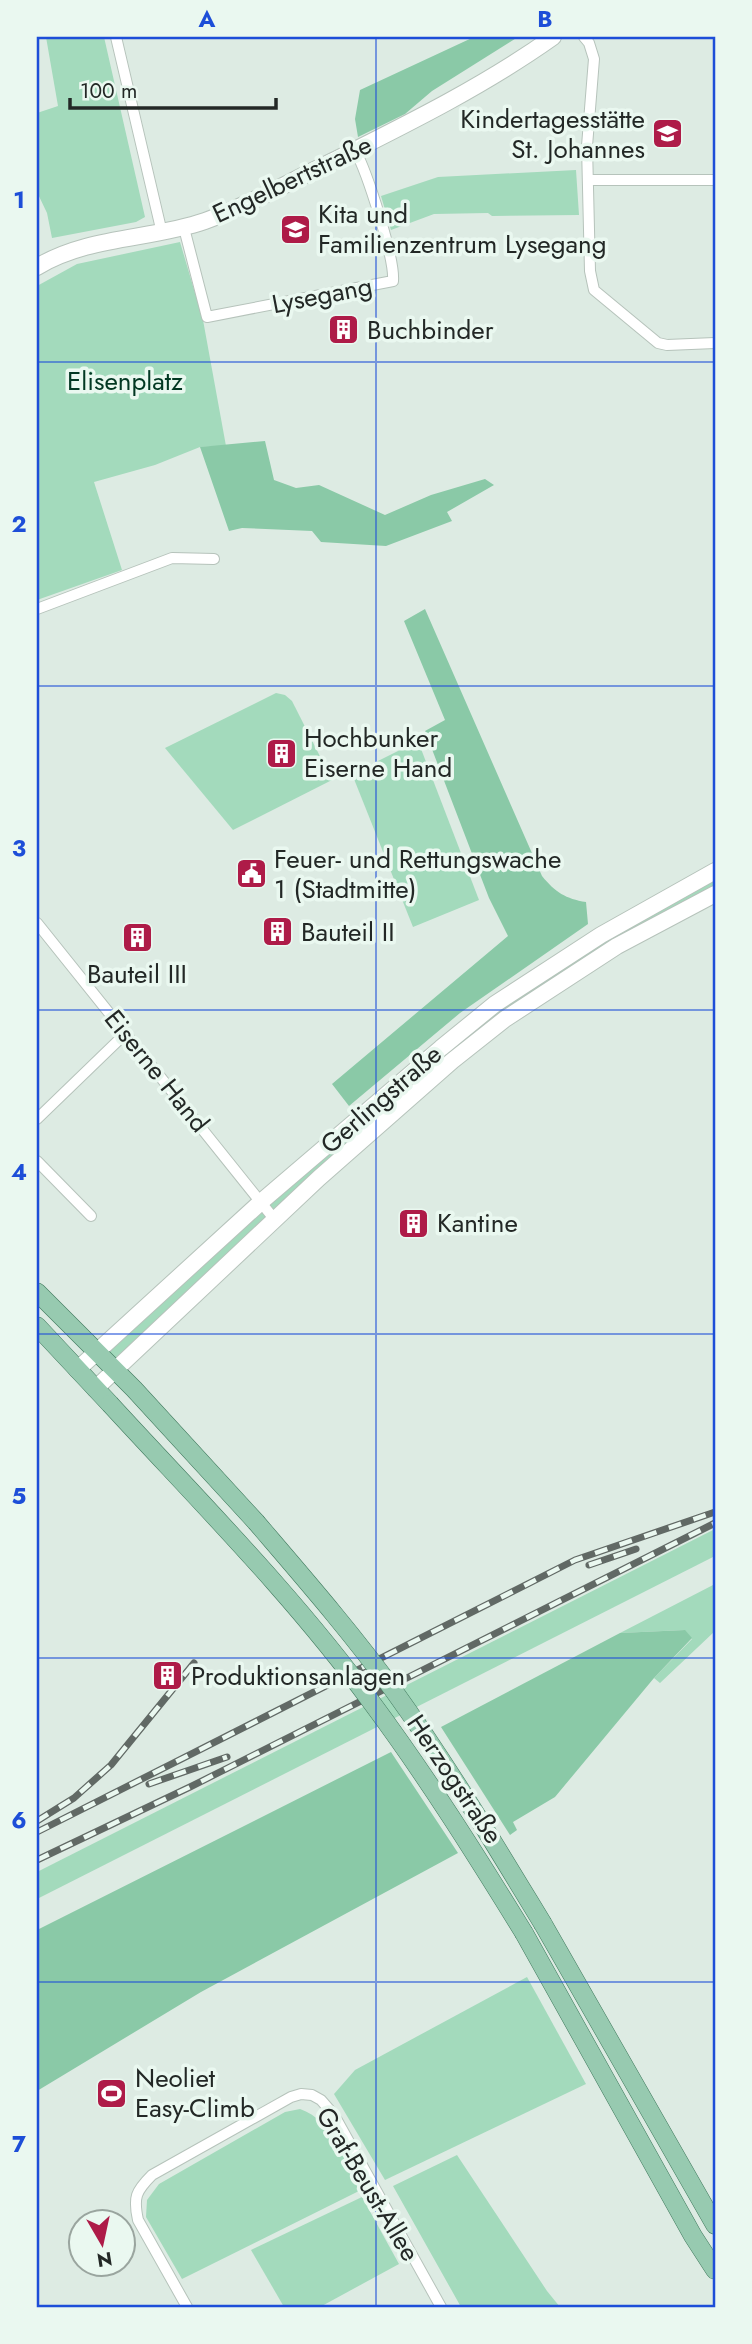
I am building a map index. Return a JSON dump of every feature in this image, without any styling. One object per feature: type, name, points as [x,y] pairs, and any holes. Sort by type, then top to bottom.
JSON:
[{"type":"main road","name":"Engelbertstraße","points":[[515,62],[538,37]]},
{"type":"main road","name":"Engelbertstraße","points":[[54,257],[104,242],[184,228],[228,212],[443,104],[554,37]]},
{"type":"main road","points":[[37,267],[54,257]]},
{"type":"main road","name":"Gerlingstraße","points":[[77,1370],[262,1201],[495,1004],[601,935],[715,872]]},
{"type":"main road","name":"Gerlingstraße","points":[[94,1389],[401,1105],[505,1019],[617,946],[715,894]]},
{"type":"main road","name":"Herzogstraße","points":[[37,1292],[134,1389],[256,1522],[346,1628],[393,1689],[477,1814],[715,2224]]},
{"type":"main road","name":"Herzogstraße","points":[[37,1326],[283,1594],[371,1702],[457,1825],[524,1933],[693,2236],[715,2270]]},
{"type":"street","points":[[116,37],[162,233]]},
{"type":"street","points":[[584,37],[594,59],[587,146],[590,271],[594,290],[658,343],[715,343]]},
{"type":"street","name":"Lysegang","points":[[184,228],[206,317],[393,281],[394,269],[355,150]]},
{"type":"street","points":[[588,180],[715,180]]},
{"type":"street","points":[[37,256],[54,257]]},
{"type":"street","points":[[37,609],[172,558],[214,559]]},
{"type":"street","name":"Eiserne Hand","points":[[37,923],[275,1220]]},
{"type":"street","points":[[37,1119],[126,1033]]},
{"type":"street","points":[[37,1161],[91,1216]]},
{"type":"street","name":"Graf-Beust-Allee","points":[[187,2307],[138,2220],[135,2205],[139,2187],[152,2175],[270,2108],[300,2094],[312,2095],[321,2100],[334,2115],[441,2307]]},
{"type":"street","points":[[679,2164],[696,2175],[715,2208]]},
{"type":"green space","points":[[46,37],[104,37],[145,217],[136,222],[52,238],[47,213],[37,192],[37,113],[58,106]]},
{"type":"green space","points":[[474,37],[518,37],[432,91],[405,114],[358,137],[355,119],[360,90]]},
{"type":"green space","points":[[576,170],[579,215],[434,214],[391,230],[381,196],[438,177]]},
{"type":"green space","name":"Elisenplatz","points":[[180,242],[203,320],[226,446],[200,447],[155,465],[94,482],[122,570],[37,600],[37,286],[77,264]]},
{"type":"green space","points":[[265,441],[274,480],[296,488],[319,485],[385,515],[431,495],[485,479],[494,485],[447,512],[452,521],[386,546],[321,542],[312,531],[242,528],[229,531],[200,447]]},
{"type":"green space","points":[[425,609],[542,876],[561,894],[586,902],[588,924],[460,1013],[349,1106],[332,1084],[508,936],[489,898],[425,731],[445,720],[404,621]]},
{"type":"green space","points":[[276,693],[285,695],[292,701],[332,780],[233,830],[165,748]]},
{"type":"green space","points":[[418,741],[479,900],[413,927],[352,774]]},
{"type":"green space","points":[[715,880],[715,886],[571,966],[500,1013],[114,1370],[96,1353],[262,1202],[500,1010],[576,957]]},
{"type":"green space","points":[[715,1529],[715,1556],[37,1899],[37,1872]]},
{"type":"green space","points":[[715,1584],[715,1631],[660,1683],[654,1678],[692,1639],[684,1630],[620,1633]]},
{"type":"green space","points":[[685,1630],[692,1638],[654,1678],[555,1797],[513,1822],[517,1830],[510,1835],[441,1727],[620,1633]]},
{"type":"green space","points":[[391,1752],[458,1853],[201,1992],[37,2091],[37,1930]]},
{"type":"green space","points":[[527,1977],[586,2084],[385,2180],[334,2094],[355,2070]]},
{"type":"green space","points":[[300,2109],[311,2114],[330,2132],[361,2190],[182,2279],[146,2217],[147,2200],[159,2184],[285,2112]]},
{"type":"green space","points":[[457,2155],[560,2307],[461,2307],[393,2186]]},
{"type":"green space","points":[[362,2197],[399,2264],[320,2307],[284,2307],[251,2250]]},
{"type":"railway","points":[[37,1832],[575,1560],[715,1512]]},
{"type":"railway","points":[[37,1860],[190,1787],[715,1523]]},
{"type":"railway","points":[[589,1565],[636,1549]]},
{"type":"railway","points":[[37,1821],[74,1798],[111,1765],[194,1663]]},
{"type":"railway","points":[[149,1784],[227,1757]]},
{"type":"place","name":"Kindertagesstätte St. Johannes","points":[[668,134]]},
{"type":"place","name":"Kita und Familienzentrum Lysegang","points":[[295,229]]},
{"type":"place","name":"Buchbinder","points":[[344,330]]},
{"type":"place","name":"Hochbunker Eiserne Hand","points":[[281,753]]},
{"type":"place","name":"Feuer- und Rettungswache 1 (Stadtmitte)","points":[[251,874]]},
{"type":"place","name":"Bauteil II","points":[[278,932]]},
{"type":"place","name":"Bauteil III","points":[[137,938]]},
{"type":"place","name":"Kantine","points":[[414,1223]]},
{"type":"place","name":"Produktionsanlagen","points":[[168,1676]]},
{"type":"place","name":"Neoliet Easy-Climb","points":[[112,2093]]}]
